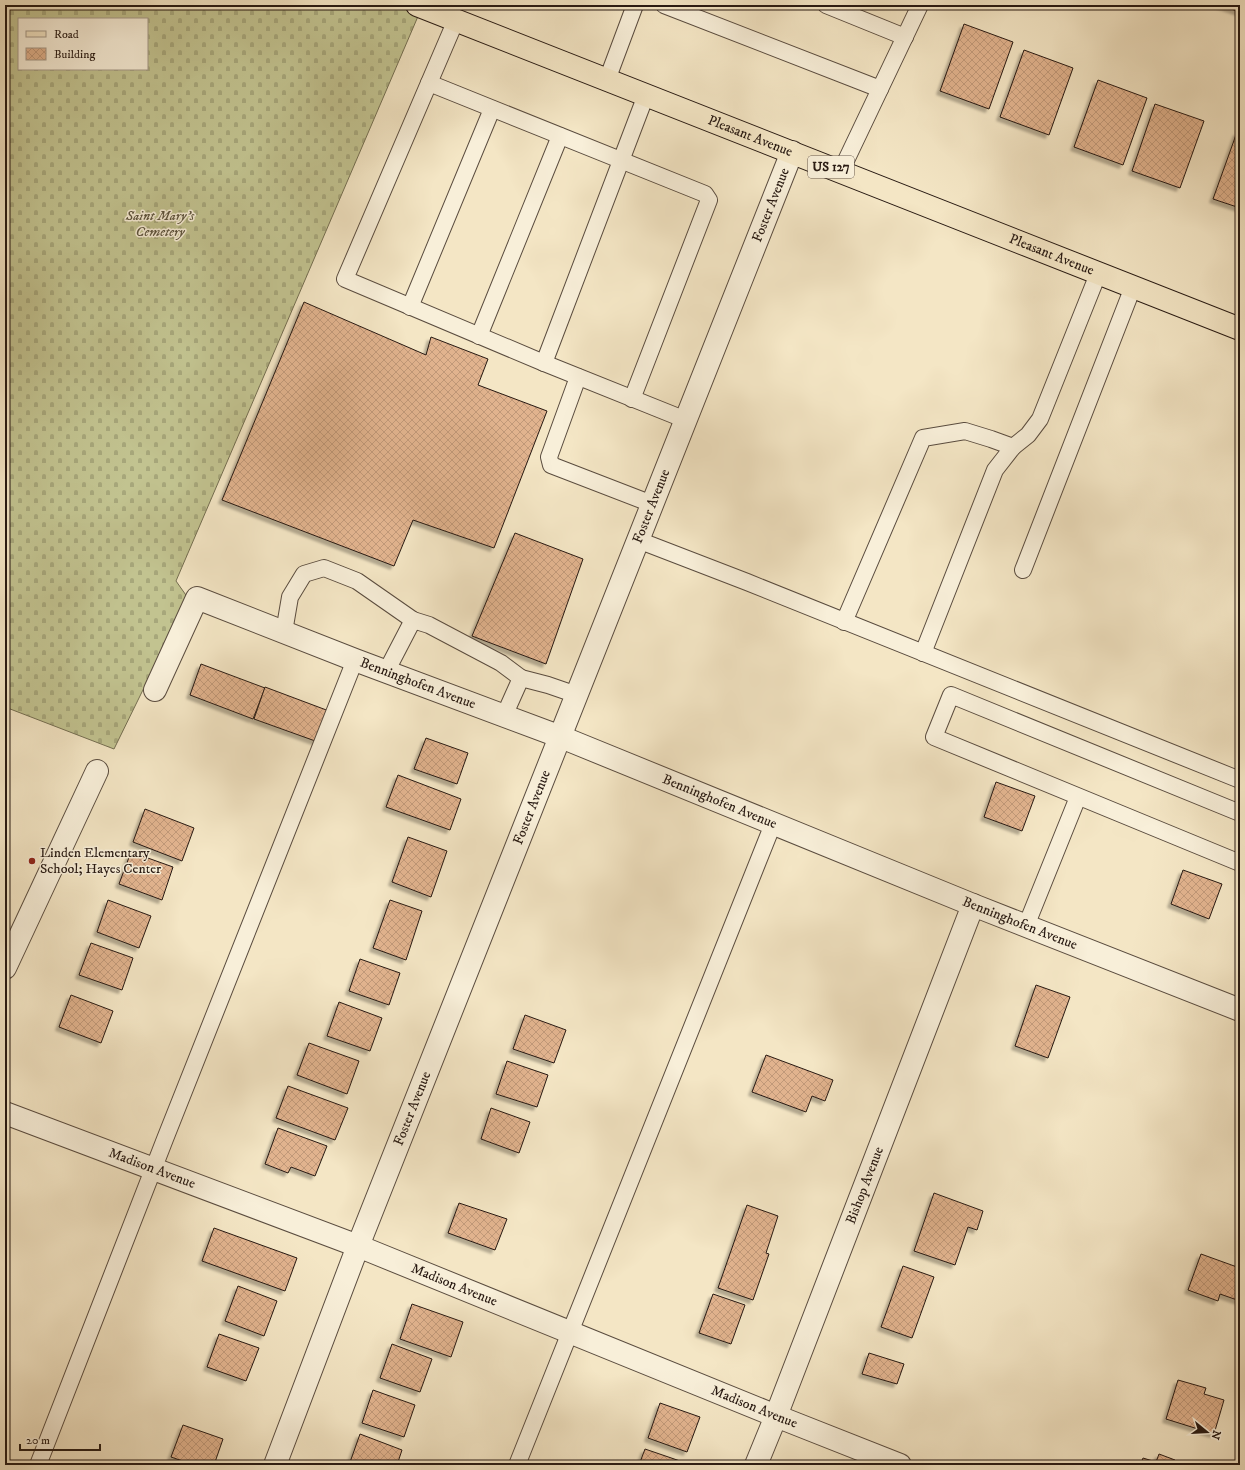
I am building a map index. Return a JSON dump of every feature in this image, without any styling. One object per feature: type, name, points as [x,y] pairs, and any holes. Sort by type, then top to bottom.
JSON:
[{"type":"main road","name":"Pleasant Avenue","points":[[425,6],[456,20],[841,171],[1098,274],[1147,291],[1240,328]]},
{"type":"street","name":"Foster Avenue","points":[[275,1465],[358,1246],[792,152]]},
{"type":"street","name":"Benninghofen Avenue","points":[[155,690],[197,598],[386,672],[561,737],[973,905],[1240,1010]]},
{"type":"street","points":[[5,968],[97,771]]},
{"type":"street","name":"Bishop Avenue","points":[[756,1465],[973,905]]},
{"type":"street","name":"Madison Avenue","points":[[5,1113],[358,1246],[570,1333],[900,1465]]},
{"type":"lane","points":[[607,80],[635,5]]},
{"type":"lane","points":[[664,5],[880,89]]},
{"type":"lane","points":[[826,5],[905,37]]},
{"type":"lane","points":[[841,171],[920,5]]},
{"type":"lane","points":[[456,20],[345,279],[544,363],[686,420]]},
{"type":"lane","points":[[428,84],[705,194],[709,200],[632,399]]},
{"type":"lane","points":[[544,363],[646,95]]},
{"type":"lane","points":[[410,307],[492,109]]},
{"type":"lane","points":[[479,336],[560,136]]},
{"type":"lane","points":[[923,653],[995,470],[1013,447],[1028,435],[1040,419],[1098,274]]},
{"type":"lane","points":[[1023,570],[1134,287]]},
{"type":"lane","points":[[578,377],[549,457],[551,464],[652,504]]},
{"type":"lane","points":[[844,622],[923,438],[965,431],[991,438],[1013,447]]},
{"type":"lane","points":[[638,540],[1240,780]]},
{"type":"lane","points":[[284,632],[290,597],[304,574],[324,568],[358,580],[413,620],[429,625],[501,663],[521,678],[548,684],[577,695]]},
{"type":"lane","points":[[386,672],[413,620]]},
{"type":"lane","points":[[38,1465],[355,660]]},
{"type":"lane","points":[[504,716],[521,678]]},
{"type":"lane","points":[[1240,814],[951,695],[934,737],[1240,863]]},
{"type":"lane","points":[[1026,926],[1078,796]]},
{"type":"lane","points":[[517,1465],[773,824]]},
{"type":"green space","name":"Saint Mary’s Cemetery","points":[[5,5],[417,5],[422,7],[176,581],[188,598],[114,749],[5,707]]},
{"type":"building","points":[[1220,5],[1240,5],[1240,12]]},
{"type":"building","points":[[964,24],[1013,42],[989,109],[940,91]]},
{"type":"building","points":[[1024,50],[1073,68],[1049,135],[1000,117]]},
{"type":"building","points":[[1098,80],[1147,98],[1123,165],[1074,147]]},
{"type":"building","points":[[1155,104],[1204,121],[1180,188],[1132,171]]},
{"type":"building","points":[[1237,132],[1240,133],[1240,208],[1213,199]]},
{"type":"building","points":[[304,302],[426,355],[431,337],[488,359],[478,385],[547,411],[494,548],[413,520],[394,566],[222,500]]},
{"type":"building","points":[[515,533],[583,559],[546,664],[472,636]]},
{"type":"building","points":[[201,664],[265,688],[253,719],[190,695]]},
{"type":"building","points":[[265,687],[329,711],[318,742],[254,719]]},
{"type":"building","points":[[426,738],[468,753],[457,784],[414,769]]},
{"type":"building","points":[[398,775],[461,799],[450,830],[386,807]]},
{"type":"building","points":[[996,782],[1035,796],[1022,831],[984,817]]},
{"type":"building","points":[[145,809],[194,828],[182,861],[133,842]]},
{"type":"building","points":[[408,837],[447,851],[431,897],[392,882]]},
{"type":"building","points":[[131,852],[173,867],[162,900],[119,884]]},
{"type":"building","points":[[1183,870],[1222,884],[1209,919],[1171,904]]},
{"type":"building","points":[[108,900],[151,916],[139,948],[97,932]]},
{"type":"building","points":[[390,900],[422,911],[406,960],[373,948]]},
{"type":"building","points":[[91,943],[133,958],[122,990],[79,975]]},
{"type":"building","points":[[360,959],[400,973],[389,1005],[349,991]]},
{"type":"building","points":[[1036,985],[1070,997],[1048,1058],[1015,1046]]},
{"type":"building","points":[[71,995],[113,1011],[101,1043],[59,1027]]},
{"type":"building","points":[[339,1002],[382,1018],[370,1051],[327,1036]]},
{"type":"building","points":[[525,1015],[566,1030],[554,1063],[513,1049]]},
{"type":"building","points":[[309,1043],[359,1061],[347,1094],[297,1075]]},
{"type":"building","points":[[766,1055],[833,1080],[825,1101],[812,1096],[806,1112],[752,1092]]},
{"type":"building","points":[[507,1061],[548,1075],[537,1107],[496,1094]]},
{"type":"building","points":[[288,1086],[348,1108],[335,1140],[276,1118]]},
{"type":"building","points":[[491,1108],[530,1122],[519,1153],[481,1139]]},
{"type":"building","points":[[278,1128],[327,1146],[315,1176],[291,1167],[288,1173],[265,1164]]},
{"type":"building","points":[[934,1193],[983,1211],[977,1230],[968,1227],[955,1265],[914,1251]]},
{"type":"building","points":[[459,1203],[507,1219],[495,1250],[448,1233]]},
{"type":"building","points":[[747,1205],[778,1216],[766,1253],[769,1254],[753,1300],[718,1288]]},
{"type":"building","points":[[214,1228],[297,1258],[285,1291],[202,1261]]},
{"type":"building","points":[[1201,1254],[1237,1267],[1240,1260],[1240,1301],[1220,1294],[1218,1301],[1188,1290]]},
{"type":"building","points":[[903,1266],[934,1277],[912,1338],[881,1327]]},
{"type":"building","points":[[238,1286],[277,1301],[264,1336],[225,1321]]},
{"type":"building","points":[[713,1294],[745,1305],[731,1344],[699,1333]]},
{"type":"building","points":[[412,1304],[463,1322],[451,1357],[400,1339]]},
{"type":"building","points":[[219,1334],[259,1348],[246,1381],[207,1367]]},
{"type":"building","points":[[392,1344],[432,1359],[420,1392],[380,1378]]},
{"type":"building","points":[[869,1353],[904,1364],[897,1384],[862,1374]]},
{"type":"building","points":[[1178,1380],[1206,1388],[1204,1394],[1224,1400],[1214,1434],[1166,1419]]},
{"type":"building","points":[[373,1390],[415,1405],[404,1437],[362,1423]]},
{"type":"building","points":[[660,1403],[700,1417],[687,1452],[648,1438]]},
{"type":"building","points":[[183,1425],[223,1439],[214,1465],[194,1465],[171,1457]]},
{"type":"building","points":[[360,1434],[402,1450],[397,1465],[349,1465]]},
{"type":"building","points":[[645,1449],[683,1462],[682,1465],[639,1465]]},
{"type":"building","points":[[1159,1454],[1175,1460],[1173,1465],[1140,1465],[1143,1458],[1156,1462]]},
{"type":"place","name":"Linden Elementary School; Hayes Center","points":[[32,861]]}]
